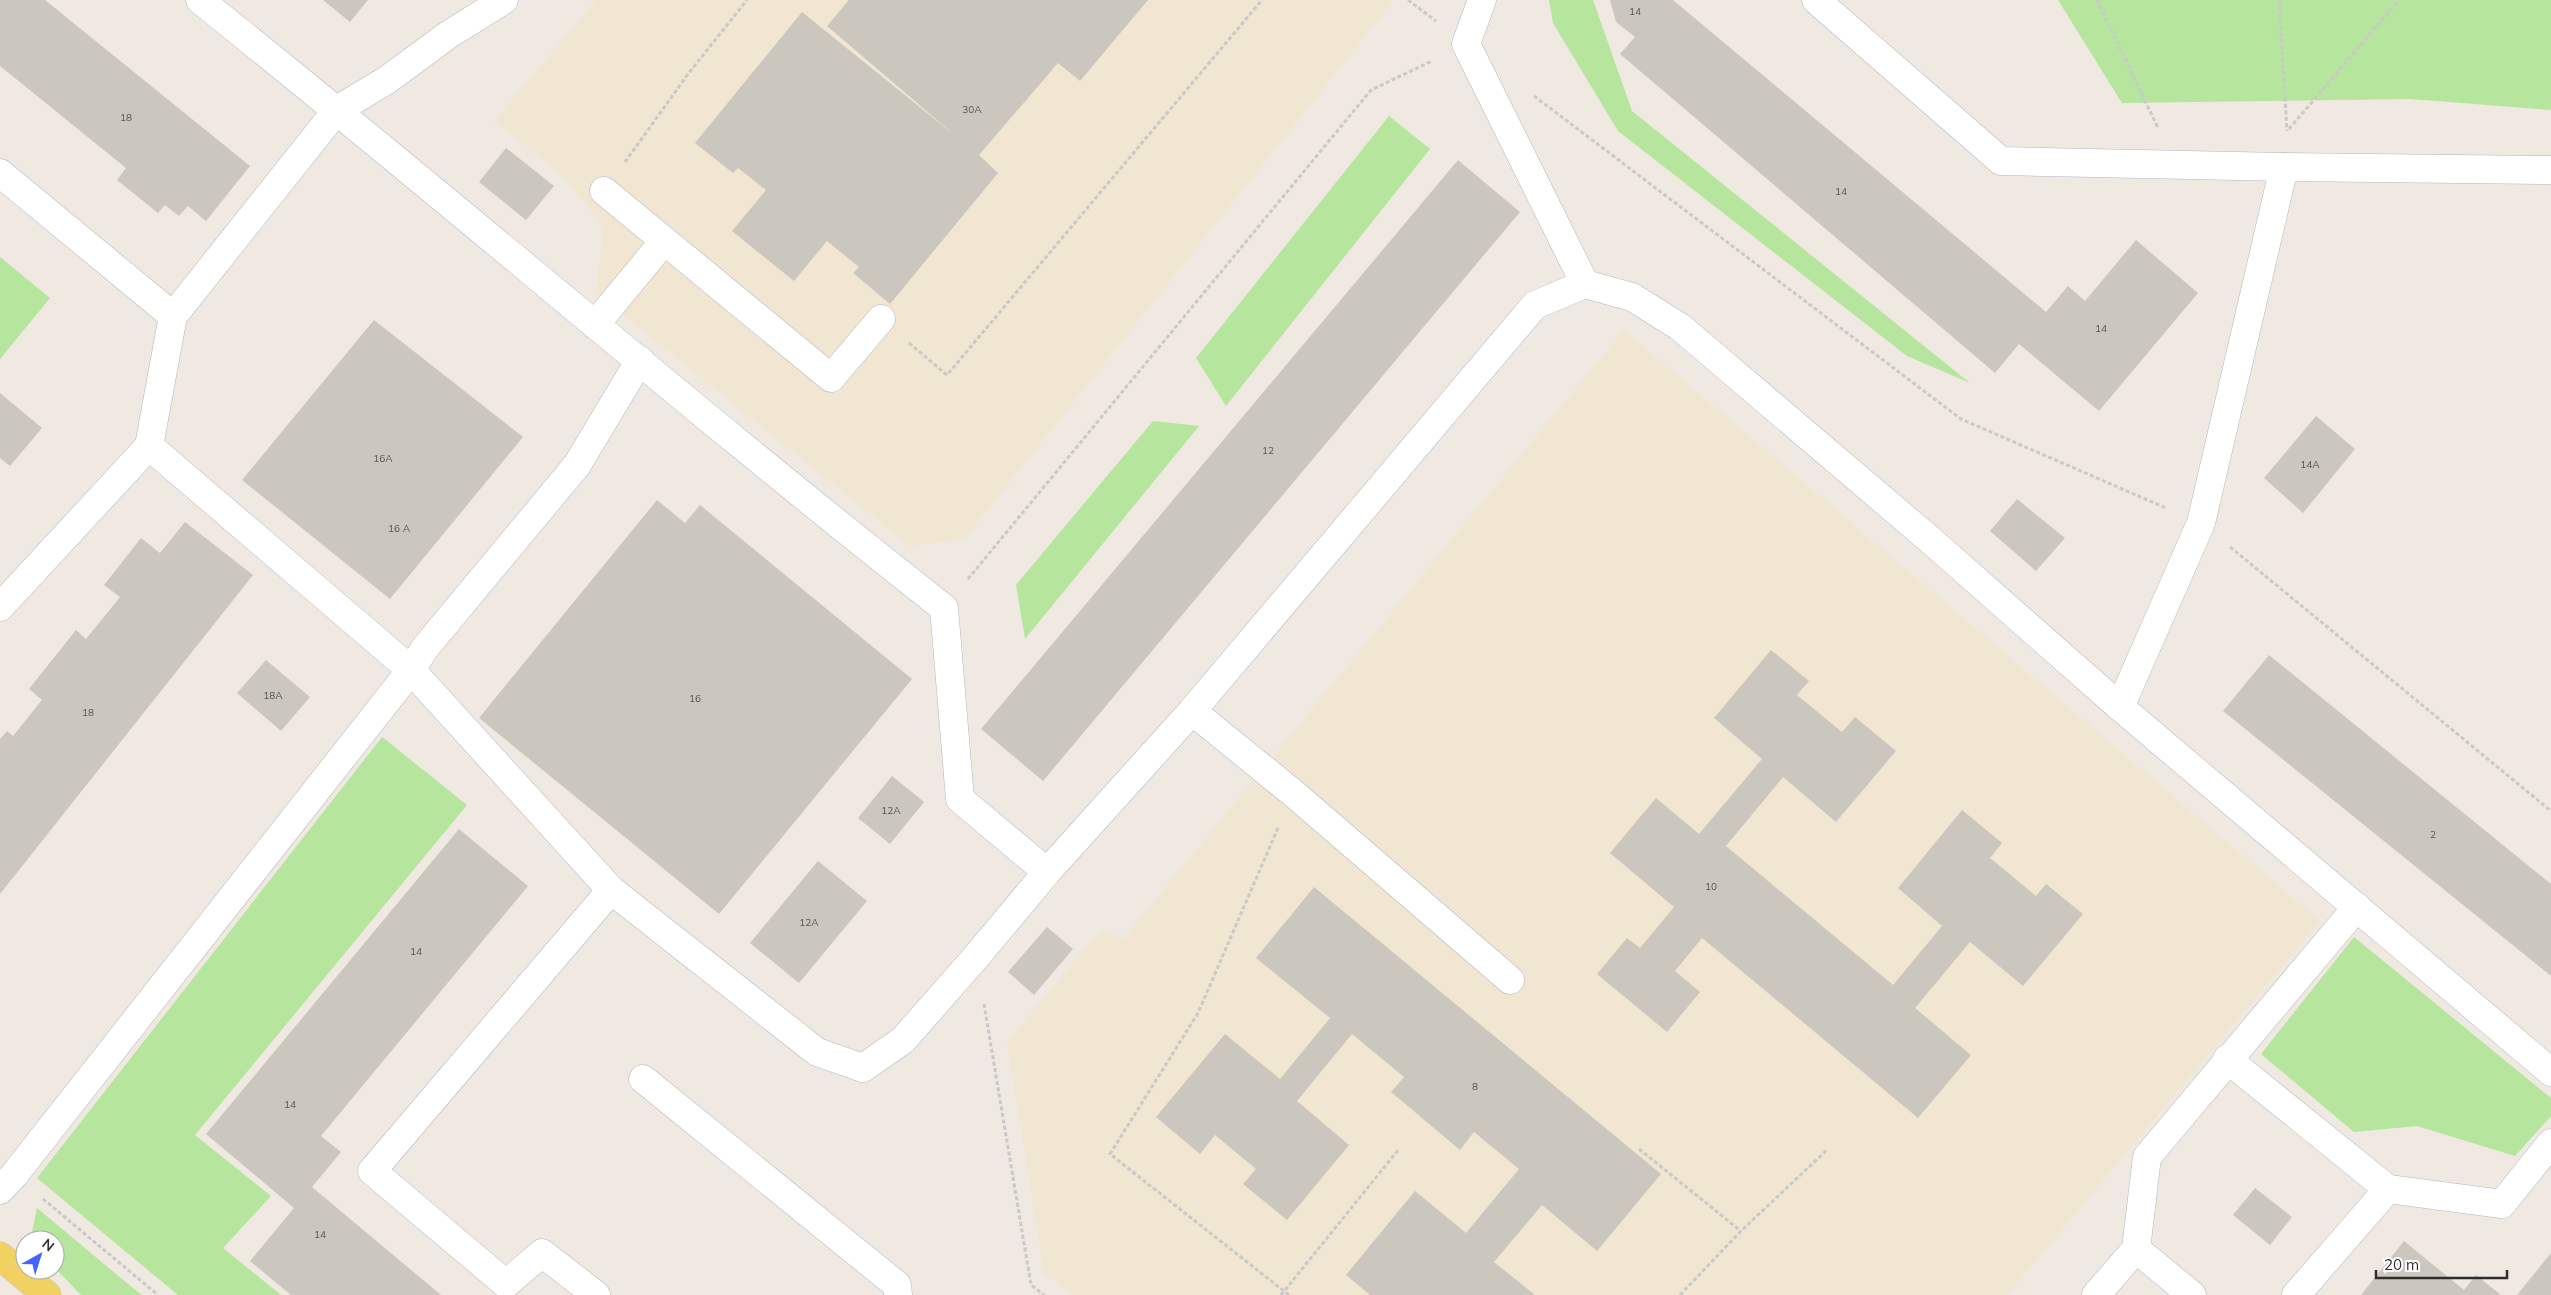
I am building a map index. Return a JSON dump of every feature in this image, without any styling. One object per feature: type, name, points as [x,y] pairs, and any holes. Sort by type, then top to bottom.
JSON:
[{"type":"main road","points":[[0,1256],[47,1295]]},
{"type":"lane","points":[[200,0],[338,110],[817,508],[944,608],[960,798],[1047,872]]},
{"type":"lane","points":[[0,608],[149,446],[173,316],[338,110],[386,80],[448,35],[504,0]]},
{"type":"lane","points":[[1482,0],[1466,44],[1585,284]]},
{"type":"lane","points":[[1816,0],[2001,161],[2551,170]]},
{"type":"lane","points":[[2120,707],[2201,523],[2284,167]]},
{"type":"lane","points":[[0,173],[173,316]]},
{"type":"lane","points":[[604,191],[831,378],[881,319]]},
{"type":"lane","points":[[595,325],[664,241]]},
{"type":"lane","points":[[149,446],[411,670],[611,890],[817,1052],[863,1068],[903,1040],[1047,872],[1192,711],[1535,305],[1585,284],[1632,297],[1680,328],[1928,538],[2120,707],[2551,1072]]},
{"type":"lane","points":[[7,1183],[411,670],[426,648],[578,465],[640,360]]},
{"type":"lane","points":[[1192,711],[1293,792],[1510,980]]},
{"type":"lane","points":[[596,1295],[542,1253],[506,1284],[372,1171],[611,890]]},
{"type":"lane","points":[[2096,1295],[2136,1249],[2146,1157],[2357,907]]},
{"type":"lane","points":[[2227,1059],[2388,1189],[2502,1204],[2551,1143]]},
{"type":"lane","points":[[643,1079],[897,1285],[898,1295]]},
{"type":"lane","points":[[2296,1295],[2388,1189]]},
{"type":"lane","points":[[2136,1249],[2192,1295]]},
{"type":"path","points":[[604,191],[688,74],[747,0]]},
{"type":"path","points":[[881,319],[947,375],[1262,0]]},
{"type":"path","points":[[944,608],[1371,90],[1466,44],[1408,0]]},
{"type":"path","points":[[2097,0],[2159,128]]},
{"type":"path","points":[[2278,0],[2287,131]]},
{"type":"path","points":[[2287,131],[2399,0]]},
{"type":"path","points":[[1529,92],[1961,419],[2201,523],[2551,811]]},
{"type":"path","points":[[2277,131],[2297,132]]},
{"type":"path","points":[[1289,1295],[1110,1154],[1198,1013],[1293,792]]},
{"type":"path","points":[[976,957],[1031,1285],[1044,1295]]},
{"type":"path","points":[[1281,1295],[1399,1148]]},
{"type":"path","points":[[1640,1149],[1741,1232]]},
{"type":"path","points":[[1680,1295],[1741,1232],[1828,1149]]},
{"type":"path","points":[[7,1183],[158,1295]]},
{"type":"shaded area","points":[[596,0],[1394,0],[964,539],[910,546],[596,293],[604,226],[562,175],[494,121]]},
{"type":"shaded area","points":[[1624,330],[2320,921],[2007,1295],[1073,1295],[1044,1273],[1007,1042],[1090,943],[1104,930],[1123,939]]},
{"type":"green space","points":[[1549,0],[1593,0],[1632,111],[1970,383],[1907,356],[1618,131],[1553,23]]},
{"type":"green space","points":[[2058,0],[2551,0],[2551,110],[2410,99],[2122,103]]},
{"type":"green space","points":[[1389,116],[1430,149],[1226,406],[1196,358]]},
{"type":"green space","points":[[0,257],[50,298],[0,359]]},
{"type":"green space","points":[[1153,421],[1199,426],[1025,639],[1016,585]]},
{"type":"green space","points":[[382,737],[467,805],[195,1135],[271,1196],[223,1248],[281,1295],[178,1295],[37,1178]]},
{"type":"green space","points":[[2354,937],[2551,1098],[2551,1116],[2515,1156],[2417,1126],[2354,1132],[2261,1054]]},
{"type":"green space","points":[[37,1208],[63,1230],[32,1230]]},
{"type":"green space","points":[[65,1231],[142,1295],[81,1295],[65,1278]]},
{"type":"building","points":[[0,0],[45,0],[250,166],[206,221],[188,206],[179,216],[165,205],[158,213],[117,180],[126,168],[0,66]]},
{"type":"building","points":[[323,0],[368,0],[350,22]]},
{"type":"building","points":[[849,0],[1148,0],[1080,81],[1058,63],[979,155],[998,173],[890,304],[853,273],[859,267],[827,241],[794,281],[732,231],[766,190],[738,168],[733,173],[695,143],[802,12],[957,137],[827,26]]},
{"type":"building","points":[[1610,0],[1673,0],[2046,312],[2068,286],[2085,301],[2136,240],[2198,293],[2099,411],[2019,344],[1995,373],[1620,54],[1635,37],[1616,22]]},
{"type":"building","points":[[506,148],[554,186],[526,220],[479,182]]},
{"type":"building","points":[[1458,160],[1520,212],[1043,781],[981,729]]},
{"type":"building","points":[[374,320],[523,437],[390,599],[242,480]]},
{"type":"building","points":[[0,393],[42,428],[10,466],[0,458]]},
{"type":"building","points":[[2316,416],[2355,449],[2303,513],[2264,478]]},
{"type":"building","points":[[2017,499],[2065,538],[2036,571],[1990,531]]},
{"type":"building","points":[[657,500],[685,523],[700,505],[912,679],[719,914],[479,718]]},
{"type":"building","points":[[185,522],[253,575],[0,894],[0,739],[7,731],[13,736],[42,700],[29,689],[76,630],[86,639],[120,597],[104,585],[141,538],[160,553]]},
{"type":"building","points":[[1771,650],[1809,681],[1797,695],[1842,732],[1855,717],[1896,751],[1836,822],[1783,777],[1726,846],[1893,985],[1942,926],[1898,888],[1962,810],[2002,843],[1990,858],[2036,896],[2046,884],[2083,914],[2023,986],[1970,942],[1915,1008],[1971,1055],[1918,1118],[1702,938],[1675,971],[1700,992],[1667,1032],[1597,974],[1627,938],[1640,948],[1674,907],[1610,853],[1656,798],[1699,834],[1762,759],[1714,718]]},
{"type":"building","points":[[2269,655],[2551,884],[2551,976],[2223,711]]},
{"type":"building","points":[[266,660],[310,697],[281,731],[237,693]]},
{"type":"building","points":[[892,776],[924,802],[890,844],[858,818]]},
{"type":"building","points":[[459,829],[528,886],[321,1136],[341,1152],[312,1187],[441,1295],[291,1295],[250,1261],[294,1208],[206,1134]]},
{"type":"building","points":[[818,861],[867,901],[799,983],[750,943]]},
{"type":"building","points":[[1314,887],[1661,1174],[1597,1251],[1542,1205],[1494,1262],[1535,1295],[1370,1295],[1346,1275],[1415,1191],[1466,1233],[1519,1169],[1474,1132],[1460,1150],[1391,1092],[1404,1077],[1352,1034],[1297,1101],[1349,1145],[1287,1220],[1243,1184],[1256,1169],[1215,1135],[1200,1154],[1156,1117],[1225,1034],[1280,1079],[1330,1018],[1256,958]]},
{"type":"building","points":[[1047,927],[1073,949],[1034,995],[1008,972]]},
{"type":"building","points":[[2255,1188],[2292,1217],[2270,1245],[2233,1215]]},
{"type":"building","points":[[2404,1241],[2464,1290],[2476,1275],[2501,1295],[2361,1295]]},
{"type":"building","points":[[2551,1253],[2551,1295],[2517,1295]]}]
